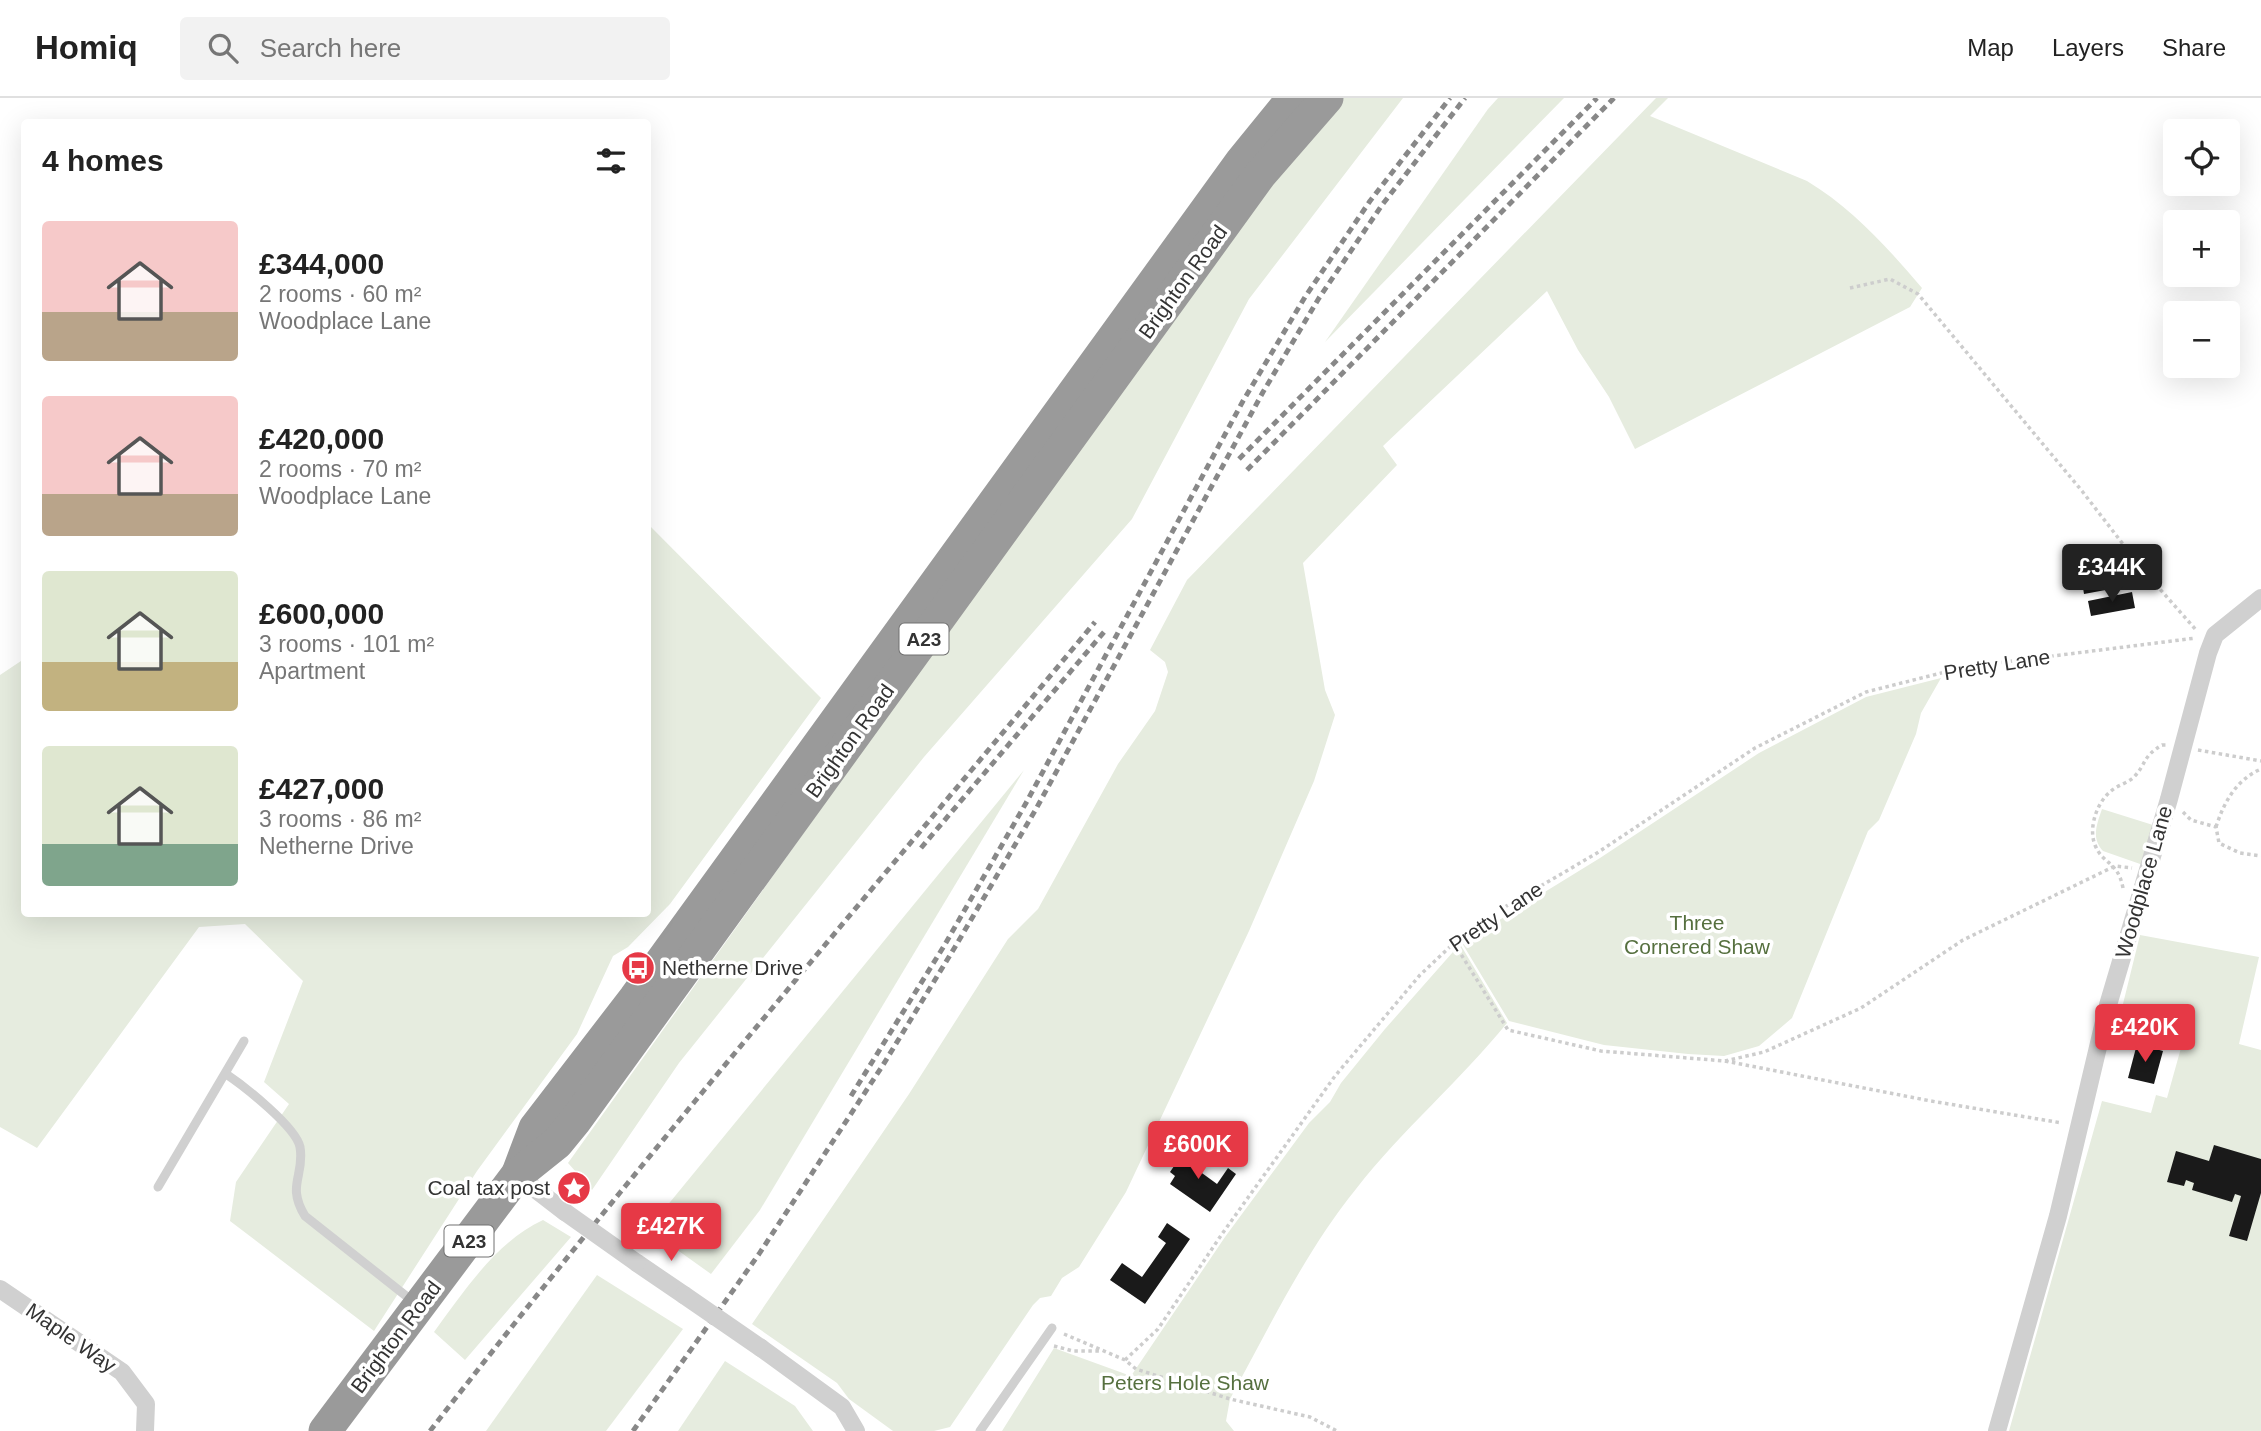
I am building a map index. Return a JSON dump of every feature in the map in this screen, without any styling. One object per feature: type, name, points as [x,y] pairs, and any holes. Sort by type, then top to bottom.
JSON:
[{"type":"highway","name":"Brighton Road","points":[[517,1175],[536,1128],[635,998],[1241,162],[1293,98]]},
{"type":"highway","name":"Brighton Road","points":[[325,1431],[517,1175],[557,1143],[575,1121],[1260,175],[1327,98]]},
{"type":"street","name":"Woodplace Lane","points":[[1997,1431],[2059,1216],[2108,1005],[2169,799],[2208,653],[2215,635],[2261,598]]},
{"type":"street","points":[[517,1175],[565,1212],[842,1407],[856,1431]]},
{"type":"street","name":"Maple Way","points":[[0,1289],[121,1372],[146,1404],[145,1431]]},
{"type":"lane","points":[[158,1187],[244,1041]]},
{"type":"lane","points":[[226,1074],[249,1090],[293,1134],[300,1147],[296,1201],[305,1216],[419,1306]]},
{"type":"lane","points":[[980,1431],[1052,1328]]},
{"type":"path","name":"Pretty Lane","points":[[1125,1360],[1158,1329],[1335,1076],[1420,975],[1454,943],[1493,914],[1597,853],[1755,748],[1866,692],[1965,667],[2203,638],[2143,570],[2082,491],[1918,294],[1890,279],[1850,288]]},
{"type":"path","points":[[2148,869],[2115,866],[2095,847],[2092,833],[2099,808],[2109,792],[2134,777],[2148,754],[2162,745],[2261,761]]},
{"type":"path","points":[[2261,769],[2249,774],[2224,801],[2216,827],[2219,843],[2240,853],[2261,856]]},
{"type":"path","points":[[2169,799],[2192,820],[2216,827]]},
{"type":"path","points":[[2115,866],[2124,891]]},
{"type":"path","points":[[1725,1061],[1764,1052],[1861,1008],[1963,940],[2115,866]]},
{"type":"path","points":[[1454,943],[1508,1030],[1601,1051],[1725,1061],[1931,1101],[2066,1123]]},
{"type":"path","points":[[1052,1328],[1158,1377],[1230,1399],[1310,1417],[1337,1431]]},
{"type":"path","points":[[1042,1343],[1073,1351],[1103,1351]]},
{"type":"green space","points":[[1343,98],[1403,98],[1249,299],[1132,519],[924,757],[679,1063],[592,1190],[568,1163],[1266,185]]},
{"type":"green space","points":[[1498,98],[1564,98],[1325,342],[1488,109]]},
{"type":"green space","points":[[1656,98],[1668,98],[1650,116],[1807,181],[1824,192],[1869,230],[1922,288],[1910,307],[1635,449],[1609,397],[1578,350],[1547,291],[1383,446],[1397,465],[1303,563],[1325,690],[1335,715],[1314,781],[1249,931],[1126,1192],[1079,1267],[1062,1278],[1051,1296],[1040,1298],[1033,1305],[950,1427],[934,1431],[893,1431],[849,1399],[837,1383],[752,1324],[909,1094],[1008,939],[1038,909],[1118,764],[1155,711],[1168,672],[1165,662],[1150,650],[1187,580]]},
{"type":"green space","points":[[651,527],[821,698],[670,904],[628,947],[613,956],[577,1034],[477,1171],[374,1331],[230,1221],[236,1182],[289,1104],[264,1082],[303,981],[245,924],[199,927],[37,1148],[0,1127],[0,675],[21,661],[21,917],[651,917]]},
{"type":"green space","name":"Three Cornered Shaw","points":[[1941,678],[1921,713],[1916,734],[1879,820],[1868,831],[1792,1018],[1759,1046],[1724,1056],[1688,1054],[1604,1045],[1509,1021],[1462,943],[1600,858],[1759,753],[1866,697]]},
{"type":"green space","points":[[1024,770],[760,1210],[711,1274],[648,1229]]},
{"type":"green space","points":[[2102,809],[2153,825],[2143,865],[2103,851],[2099,846],[2096,831]]},
{"type":"green space","points":[[2140,935],[2259,957],[2239,1044],[2261,1050],[2261,1431],[2009,1431],[2102,1101],[2151,1113],[2156,1095],[2167,1098],[2186,1030],[2121,1012]]},
{"type":"green space","name":"Peters Hole Shaw","points":[[1460,944],[1507,1023],[1374,1167],[1320,1238],[1230,1399],[1226,1421],[1234,1431],[1002,1431],[1054,1348],[1131,1376],[1225,1237],[1309,1123],[1330,1102],[1341,1083],[1385,1029]]},
{"type":"green space","points":[[543,1220],[571,1237],[465,1360],[434,1332],[469,1284],[496,1254],[526,1229]]},
{"type":"green space","points":[[597,1275],[683,1329],[606,1431],[486,1431]]},
{"type":"green space","points":[[725,1361],[795,1406],[813,1431],[678,1431]]},
{"type":"building","points":[[2124,567],[2127,586],[2084,594],[2081,575]]},
{"type":"building","points":[[2132,592],[2135,608],[2091,616],[2088,601]]},
{"type":"building","points":[[2137,1044],[2163,1051],[2154,1084],[2128,1078]]},
{"type":"building","points":[[2214,1145],[2261,1159],[2261,1193],[2247,1241],[2229,1236],[2241,1196],[2235,1194],[2232,1202],[2192,1190],[2194,1183],[2186,1180],[2184,1186],[2167,1182],[2176,1151],[2209,1161]]},
{"type":"building","points":[[1187,1147],[1203,1158],[1195,1168],[1217,1184],[1228,1168],[1236,1174],[1210,1212],[1170,1184],[1175,1176],[1170,1172]]},
{"type":"building","points":[[1167,1223],[1190,1239],[1145,1304],[1110,1280],[1122,1263],[1142,1277],[1166,1243],[1158,1237]]},
{"type":"railway","points":[[851,1096],[944,946],[1026,803],[1243,401],[1305,297],[1370,201],[1450,98]]},
{"type":"railway","points":[[633,1431],[759,1254],[883,1065],[1036,809],[1263,392],[1319,298],[1382,205],[1465,98]]},
{"type":"railway","points":[[1239,459],[1597,98]]},
{"type":"railway","points":[[1247,470],[1614,98]]},
{"type":"railway","points":[[430,1431],[676,1125],[1095,622]]},
{"type":"railway","points":[[921,848],[1104,632]]},
{"type":"place","name":"Netherne Drive","points":[[638,968]]},
{"type":"place","name":"Coal tax post","points":[[574,1188]]}]
